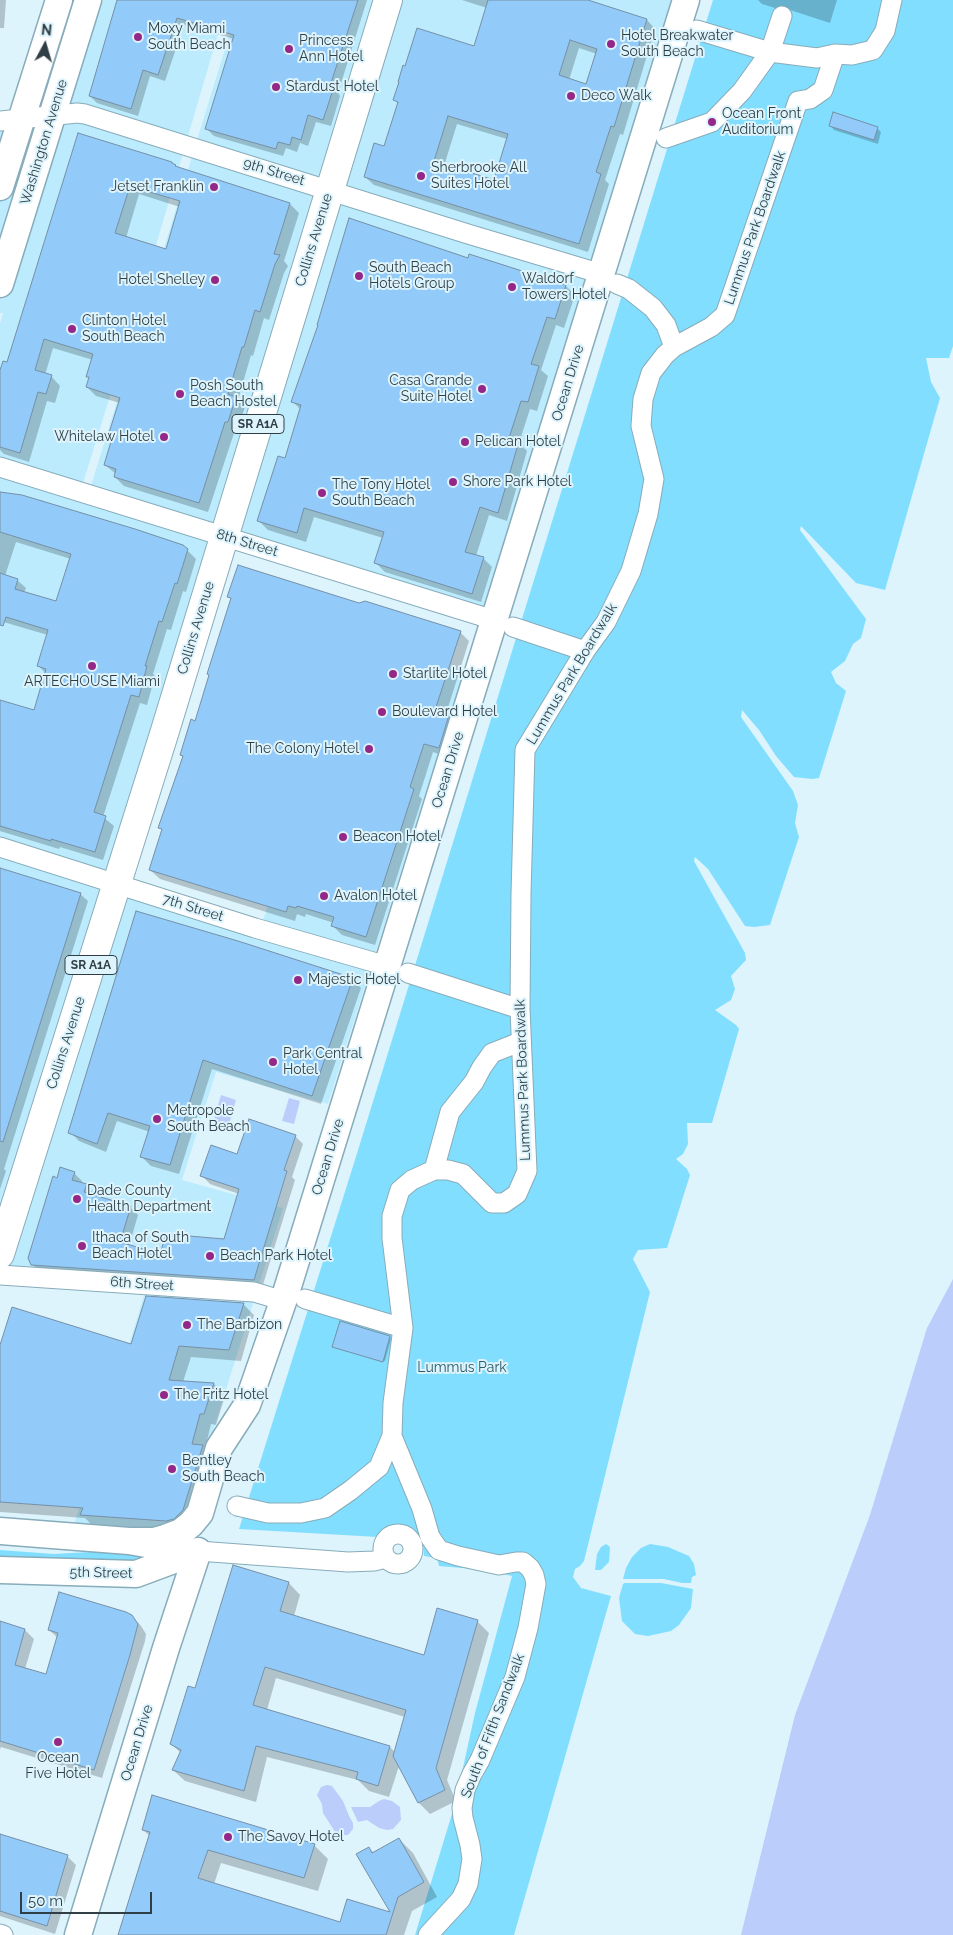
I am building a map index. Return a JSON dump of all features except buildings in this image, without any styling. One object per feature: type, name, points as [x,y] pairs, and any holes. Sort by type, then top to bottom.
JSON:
[{"type":"main road","name":"Collins Avenue","points":[[0,1254],[224,536],[388,0]]},
{"type":"street","name":"Washington Avenue","points":[[0,187],[10,120],[59,0]]},
{"type":"street","name":"Washington Avenue","points":[[0,284],[88,0]]},
{"type":"street","name":"Ocean Drive","points":[[128,1541],[154,1540],[169,1537],[181,1532],[200,1513],[219,1448],[247,1405],[294,1300],[610,279],[686,0]]},
{"type":"street","points":[[697,30],[770,52],[818,58],[835,54],[852,55],[873,50],[885,31],[892,0]]},
{"type":"street","points":[[666,138],[712,122],[742,91],[770,52],[782,16]]},
{"type":"street","name":"Lummus Park Boardwalk","points":[[434,1170],[448,1170],[464,1174],[492,1203],[504,1203],[517,1194],[527,1172],[520,1042],[521,894],[525,750],[584,651],[606,622],[631,571],[648,514],[654,479],[642,426],[644,399],[651,373],[674,347],[710,327],[725,315],[798,101],[810,99],[823,90],[835,54]]},
{"type":"street","name":"9th Street","points":[[10,120],[85,114],[329,189],[610,279],[629,290],[653,308],[666,325],[674,347]]},
{"type":"street","name":"8th Street","points":[[0,467],[504,623],[584,651]]},
{"type":"street","name":"7th Street","points":[[0,848],[520,1009]]},
{"type":"street","points":[[237,1506],[268,1513],[301,1513],[325,1508],[379,1467],[392,1436],[393,1403],[403,1328],[392,1238],[392,1216],[400,1190],[412,1180],[434,1170],[450,1112],[474,1082],[492,1053],[520,1042]]},
{"type":"street","name":"6th Street","points":[[0,1275],[254,1292],[373,1317],[403,1328]]},
{"type":"street","name":"South of Fifth Sandwalk","points":[[392,1436],[422,1509],[430,1537],[439,1550],[499,1565],[522,1562],[530,1568],[536,1584],[534,1601],[515,1676],[480,1760],[465,1790],[462,1808],[472,1860],[468,1884],[460,1899],[428,1935]]},
{"type":"street","name":"5th Street","points":[[0,1531],[128,1541],[198,1551],[348,1562],[374,1561],[386,1558]]},
{"type":"street","name":"Ocean Drive","points":[[78,1935],[166,1648],[198,1551]]},
{"type":"street","name":"5th Street","points":[[0,1570],[136,1574],[198,1551]]},
{"type":"shaded area","points":[[103,0],[228,0],[139,303],[83,483],[91,486],[240,0],[678,0],[489,609],[233,531],[111,885],[258,938],[348,637],[470,675],[448,747],[430,779],[328,1104],[216,1072],[182,1180],[283,1208],[185,1520],[176,1528],[74,1525],[149,1279],[0,1269],[0,324],[3,313],[0,313],[0,129],[61,134],[74,85]]},
{"type":"shaded area","points":[[221,1095],[236,1100],[227,1131],[212,1126]]},
{"type":"shaded area","points":[[289,1098],[300,1101],[294,1124],[282,1121]]},
{"type":"shaded area","points":[[953,1279],[953,1935],[741,1935],[795,1715],[870,1515],[927,1328]]},
{"type":"shaded area","points":[[332,1786],[343,1801],[353,1823],[353,1829],[348,1835],[337,1835],[323,1813],[322,1804],[317,1795],[321,1787]]},
{"type":"shaded area","points":[[384,1799],[392,1801],[400,1807],[401,1820],[393,1829],[379,1828],[367,1820],[358,1822],[351,1807],[370,1807]]},
{"type":"green space","name":"Lummus Park","points":[[713,0],[953,0],[953,346],[949,358],[926,358],[931,382],[940,398],[885,590],[856,583],[801,526],[800,530],[866,619],[861,638],[853,644],[845,661],[831,672],[836,683],[846,691],[819,778],[794,777],[742,710],[741,717],[793,791],[798,805],[795,823],[799,837],[770,925],[745,926],[708,869],[695,857],[694,861],[745,953],[746,960],[731,976],[735,989],[731,1000],[715,1010],[739,1029],[712,1123],[687,1123],[688,1144],[683,1154],[676,1159],[687,1169],[690,1175],[667,1248],[638,1250],[633,1259],[650,1292],[584,1561],[575,1569],[573,1577],[581,1588],[611,1596],[514,1935],[415,1935],[455,1804],[475,1713],[512,1576],[485,1570],[439,1566],[437,1558],[424,1556],[423,1540],[416,1532],[405,1527],[387,1529],[378,1537],[239,1529]]},
{"type":"green space","points":[[606,1544],[610,1547],[609,1562],[601,1570],[595,1570],[597,1554],[601,1547]]},
{"type":"green space","points":[[650,1544],[668,1547],[689,1556],[694,1564],[696,1575],[692,1577],[691,1583],[664,1579],[623,1579],[632,1557],[641,1548]]},
{"type":"green space","points":[[0,1550],[54,1554],[126,1550],[145,1553],[145,1561],[0,1558]]},
{"type":"green space","points":[[625,1583],[661,1583],[693,1589],[691,1608],[679,1625],[671,1631],[648,1636],[635,1634],[622,1621],[619,1598]]},
{"type":"place","name":"Moxy Miami South Beach","points":[[138,37]]},
{"type":"place","name":"Hotel Breakwater South Beach","points":[[611,44]]},
{"type":"place","name":"Princess Ann Hotel","points":[[289,49]]},
{"type":"place","name":"Stardust Hotel","points":[[276,87]]},
{"type":"place","name":"Deco Walk","points":[[571,96]]},
{"type":"place","name":"Ocean Front Auditorium","points":[[712,122]]},
{"type":"place","name":"Sherbrooke All Suites Hotel","points":[[421,176]]},
{"type":"place","name":"Jetset Franklin","points":[[214,187]]},
{"type":"place","name":"South Beach Hotels Group","points":[[359,276]]},
{"type":"place","name":"Hotel Shelley","points":[[215,280]]},
{"type":"place","name":"Waldorf Towers Hotel","points":[[512,287]]},
{"type":"place","name":"Clinton Hotel South Beach","points":[[72,329]]},
{"type":"place","name":"Casa Grande Suite Hotel","points":[[482,389]]},
{"type":"place","name":"Posh South Beach Hostel","points":[[180,394]]},
{"type":"place","name":"Whitelaw Hotel","points":[[164,437]]},
{"type":"place","name":"Pelican Hotel","points":[[465,442]]},
{"type":"place","name":"Shore Park Hotel","points":[[453,482]]},
{"type":"place","name":"The Tony Hotel South Beach","points":[[322,493]]},
{"type":"place","name":"ARTECHOUSE Miami","points":[[92,666]]},
{"type":"place","name":"Starlite Hotel","points":[[393,674]]},
{"type":"place","name":"Boulevard Hotel","points":[[382,712]]},
{"type":"place","name":"The Colony Hotel","points":[[369,749]]},
{"type":"place","name":"Beacon Hotel","points":[[343,837]]},
{"type":"place","name":"Avalon Hotel","points":[[324,896]]},
{"type":"place","name":"Majestic Hotel","points":[[298,980]]},
{"type":"place","name":"Park Central Hotel","points":[[273,1062]]},
{"type":"place","name":"Metropole South Beach","points":[[157,1119]]},
{"type":"place","name":"Dade County Health Department","points":[[77,1199]]},
{"type":"place","name":"Ithaca of South Beach Hotel","points":[[82,1246]]},
{"type":"place","name":"Beach Park Hotel","points":[[210,1256]]},
{"type":"place","name":"The Barbizon","points":[[187,1325]]},
{"type":"place","name":"The Fritz Hotel","points":[[164,1395]]},
{"type":"place","name":"Bentley South Beach","points":[[172,1469]]},
{"type":"place","name":"Ocean Five Hotel","points":[[58,1742]]},
{"type":"place","name":"The Savoy Hotel","points":[[228,1837]]}]
